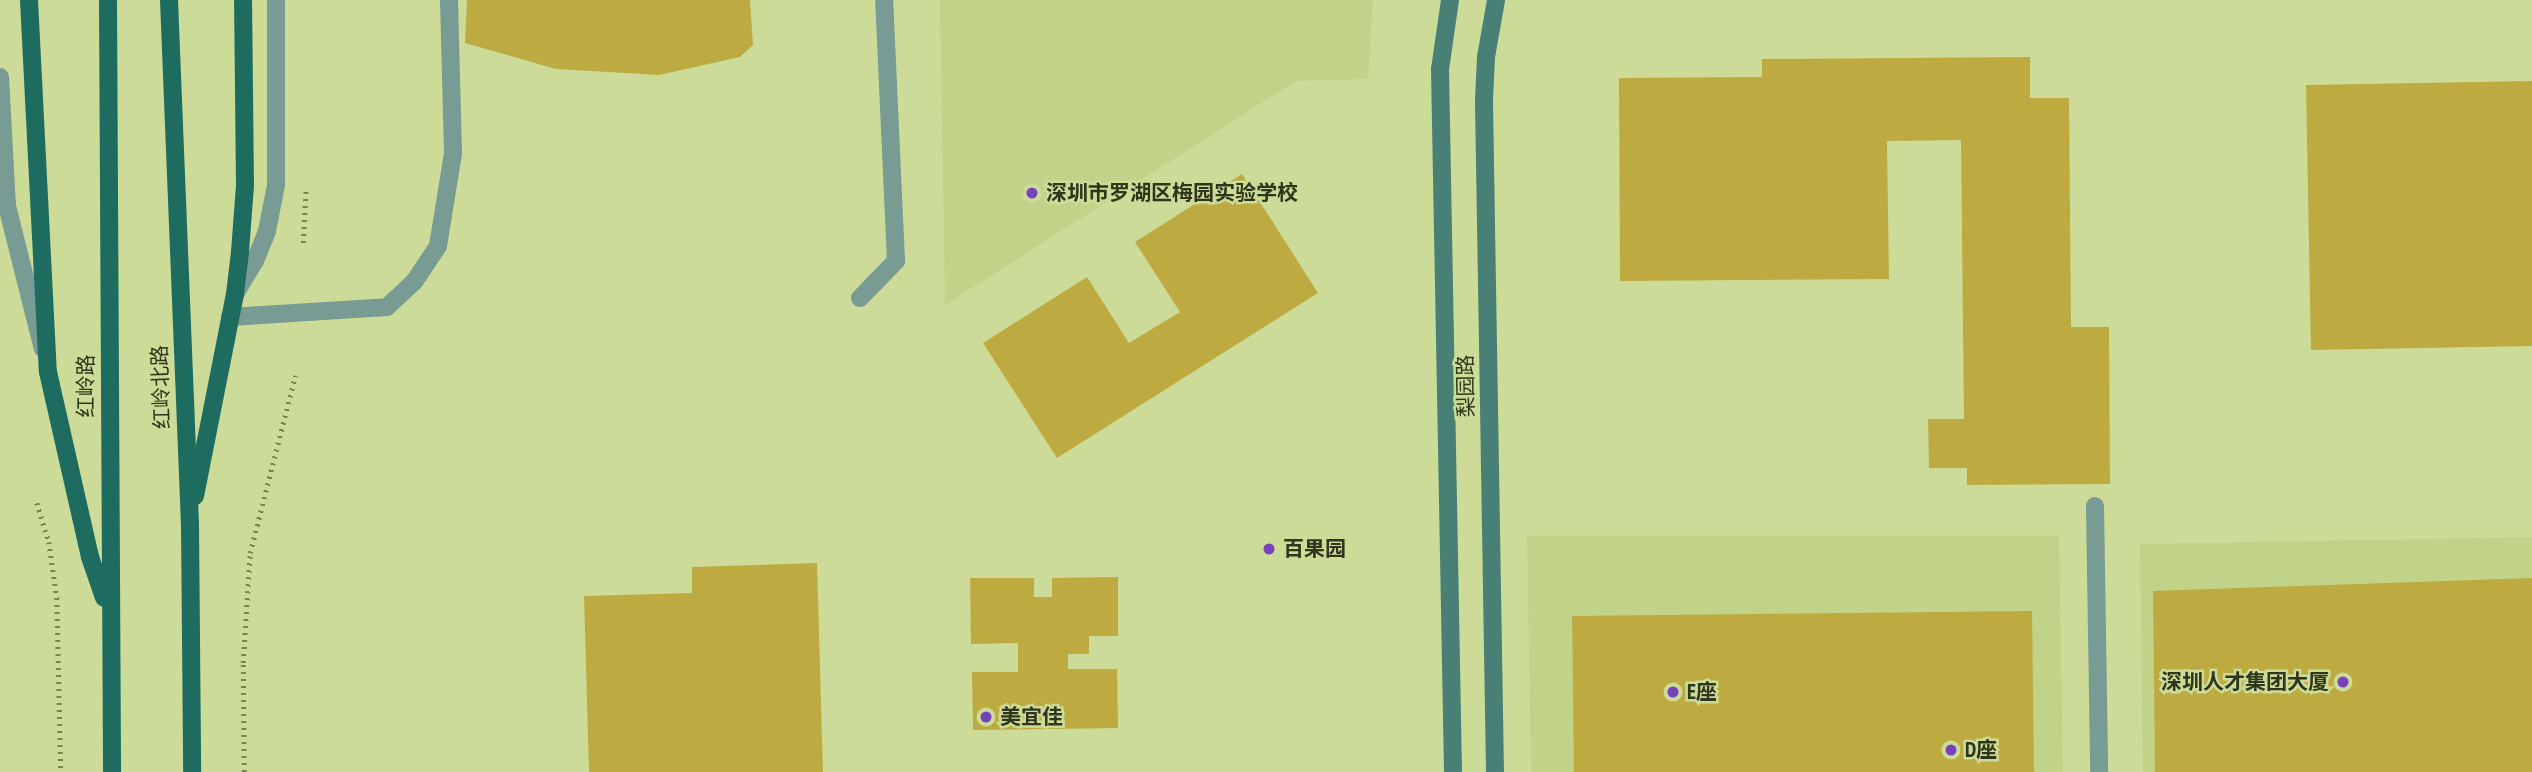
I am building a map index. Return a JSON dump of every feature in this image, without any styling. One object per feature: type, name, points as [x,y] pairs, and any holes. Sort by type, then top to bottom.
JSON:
[{"type":"main road","points":[[29,0],[48,372],[90,557],[109,614]]},
{"type":"main road","name":"红岭路","points":[[108,0],[109,614],[112,772]]},
{"type":"main road","name":"红岭北路","points":[[169,0],[190,524],[192,772]]},
{"type":"main road","points":[[190,524],[235,294],[245,187],[243,0]]},
{"type":"street","points":[[235,294],[255,261],[267,231],[276,185],[275,0]]},
{"type":"street","points":[[230,317],[387,307],[414,282],[438,246],[453,153],[449,0]]},
{"type":"street","points":[[860,298],[896,261],[884,0]]},
{"type":"street","name":"梨园路","points":[[1450,0],[1440,69],[1453,772]]},
{"type":"street","name":"梨园路","points":[[1495,772],[1484,100],[1486,57],[1496,0]]},
{"type":"street","points":[[0,77],[7,206],[48,372]]},
{"type":"street","points":[[2095,506],[2099,772]]},
{"type":"path","points":[[244,772],[243,663],[250,553],[295,376]]},
{"type":"path","points":[[37,503],[49,542],[57,598],[61,772]]},
{"type":"shaded area","name":"深圳市罗湖区梅园实验学校","points":[[940,0],[1373,0],[1368,79],[1296,81],[945,305]]},
{"type":"shaded area","points":[[1527,536],[2059,536],[2063,772],[1531,772]]},
{"type":"shaded area","name":"深圳人才集团大厦","points":[[2532,537],[2532,772],[2143,772],[2140,544]]},
{"type":"building","points":[[467,0],[750,0],[753,45],[740,57],[659,75],[556,69],[465,43]]},
{"type":"building","points":[[2030,57],[2030,98],[2069,98],[2071,327],[2109,327],[2110,484],[1967,485],[1967,468],[1929,468],[1928,419],[1964,419],[1961,140],[1887,141],[1889,279],[1620,281],[1619,78],[1762,77],[1762,59]]},
{"type":"building","points":[[2532,81],[2532,346],[2311,350],[2306,85]]},
{"type":"building","points":[[1242,174],[1318,293],[1057,458],[983,343],[1087,277],[1129,343],[1180,312],[1135,242]]},
{"type":"building","points":[[817,563],[823,772],[589,772],[584,596],[692,593],[692,567]]},
{"type":"building","points":[[1118,577],[1118,636],[1089,636],[1089,654],[1068,654],[1068,669],[1117,669],[1118,728],[973,730],[972,672],[1018,672],[1018,643],[971,644],[970,578],[1034,578],[1034,597],[1052,597],[1052,578]]},
{"type":"building","name":"深圳人才集团大厦","points":[[2532,578],[2532,772],[2155,772],[2153,591]]},
{"type":"building","points":[[2032,611],[2034,772],[1574,772],[1572,616]]},
{"type":"place","name":"深圳市罗湖区梅园实验学校","points":[[1032,193]]},
{"type":"place","name":"百果园","points":[[1269,549]]},
{"type":"place","name":"深圳人才集团大厦","points":[[2343,682]]},
{"type":"place","name":"E座","points":[[1673,692]]},
{"type":"place","name":"美宜佳","points":[[986,717]]},
{"type":"place","name":"D座","points":[[1951,750]]}]
